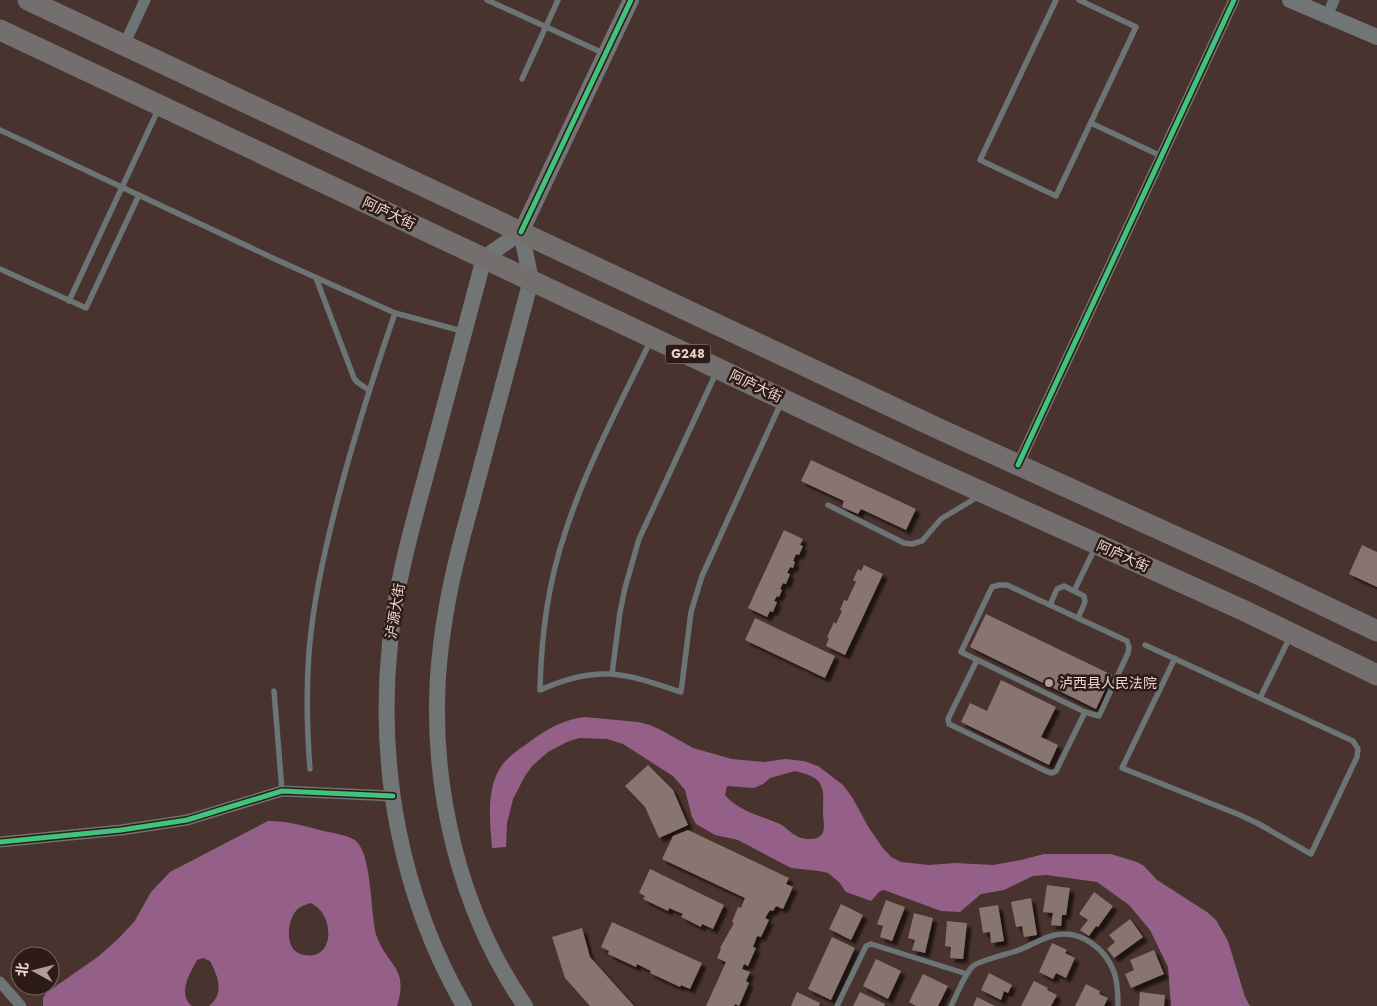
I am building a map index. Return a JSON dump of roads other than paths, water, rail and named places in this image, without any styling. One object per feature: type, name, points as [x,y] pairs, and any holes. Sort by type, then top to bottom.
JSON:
[{"type":"highway","points":[[28,0],[1018,465],[1262,576],[1377,631]]},
{"type":"highway","name":"阿庐大街","points":[[0,30],[783,399],[1377,675]]},
{"type":"main road","points":[[484,258],[521,232],[631,0]]},
{"type":"main road","points":[[1290,0],[1377,37]]},
{"type":"main road","points":[[1315,0],[1333,3],[1377,26]]},
{"type":"main road","points":[[521,232],[531,280],[451,581],[441,648],[438,711],[442,778],[448,819],[460,870],[493,953],[525,1006]]},
{"type":"main road","name":"泸源大街","points":[[464,1006],[434,947],[422,917],[403,853],[392,796],[386,712],[389,651],[394,608],[410,533],[484,258]]},
{"type":"street","points":[[124,45],[145,0]]},
{"type":"street","points":[[1018,465],[1234,0]]},
{"type":"street","points":[[0,842],[121,830],[187,820],[282,791],[392,796]]},
{"type":"street","points":[[0,982],[22,1006]]},
{"type":"lane","points":[[487,0],[605,54]]},
{"type":"lane","points":[[522,80],[558,0]]},
{"type":"lane","points":[[1056,0],[980,160],[1056,196],[1136,27],[1079,0]]},
{"type":"lane","points":[[69,300],[161,106]]},
{"type":"lane","points":[[1091,123],[1161,156]]},
{"type":"lane","points":[[0,130],[394,313],[464,331]]},
{"type":"lane","points":[[0,269],[86,308],[139,195]]},
{"type":"lane","points":[[316,278],[354,378],[369,390]]},
{"type":"lane","points":[[310,770],[307,680],[317,590],[346,469],[394,313]]},
{"type":"lane","points":[[652,337],[582,487],[564,534],[547,606],[541,657],[540,690],[578,677],[612,674],[639,678],[680,692],[691,612],[702,576],[783,399]]},
{"type":"lane","points":[[612,674],[620,612],[638,540],[718,368]]},
{"type":"lane","points":[[828,506],[904,543],[912,544],[922,541],[934,526],[949,514],[984,493]]},
{"type":"lane","points":[[1074,591],[1096,544]]},
{"type":"lane","points":[[1006,585],[1050,605],[1127,641],[1129,647],[1128,654],[1099,716],[1085,712],[961,652],[992,587],[1006,585]]},
{"type":"lane","points":[[1050,605],[1058,589],[1064,586],[1084,596],[1086,602],[1078,618]]},
{"type":"lane","points":[[1260,698],[1291,634]]},
{"type":"lane","points":[[1145,645],[1174,658],[1353,741],[1356,745],[1357,757],[1311,854],[1252,821],[1122,768],[1174,658]]},
{"type":"lane","points":[[977,660],[948,718],[949,724],[1048,772],[1056,771],[1085,712]]},
{"type":"lane","points":[[274,691],[282,791]]},
{"type":"lane","points":[[951,1006],[974,964],[1026,948],[1051,936],[1072,934],[1098,948],[1110,963],[1117,982],[1118,1006]]},
{"type":"lane","points":[[837,1006],[866,946],[871,944],[967,974]]},
{"type":"place","name":"泸西县人民法院","points":[[1049,683]]}]
